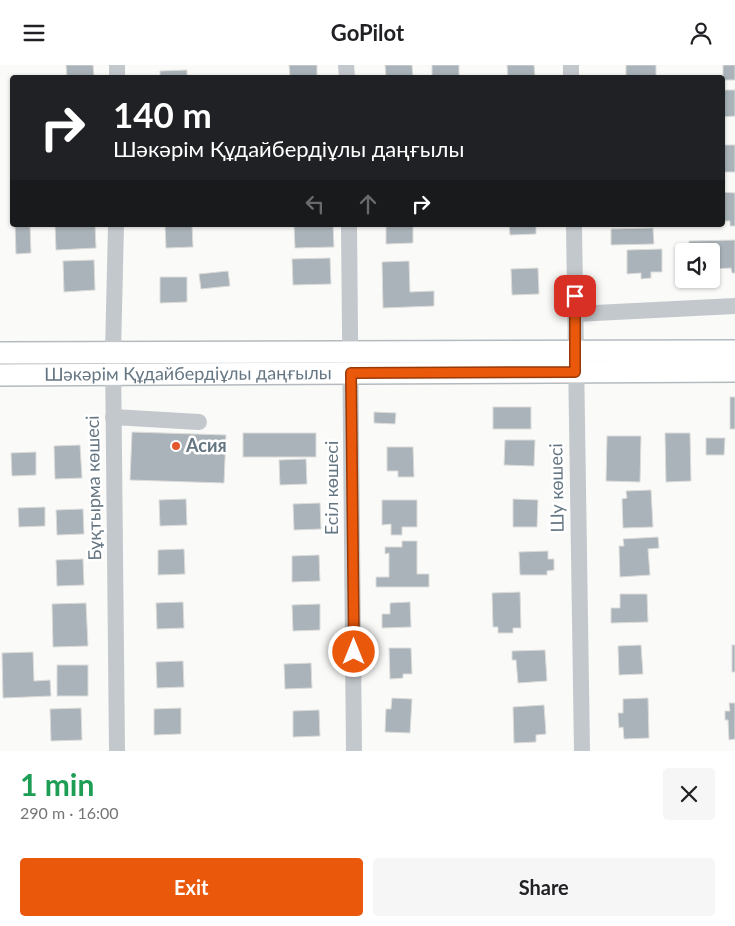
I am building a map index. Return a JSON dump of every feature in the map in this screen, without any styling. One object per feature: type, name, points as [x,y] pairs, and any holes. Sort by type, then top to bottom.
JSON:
[{"type":"main road","name":"Шәкәрім Құдайбердіұлы даңғылы","points":[[576,362],[735,351]]},
{"type":"main road","name":"Шәкәрім Құдайбердіұлы даңғылы","points":[[0,353],[113,364]]},
{"type":"main road","name":"Шәкәрім Құдайбердіұлы даңғылы","points":[[0,375],[113,364],[576,362],[735,371]]},
{"type":"street","name":"Бұқтырма көшесі","points":[[116,227],[113,364],[117,751]]},
{"type":"street","name":"Есіл көшесі","points":[[350,227],[354,751]]},
{"type":"street","name":"Шу көшесі","points":[[574,227],[582,751]]},
{"type":"street","points":[[575,314],[735,306]]},
{"type":"street","points":[[114,417],[199,422]]},
{"type":"building","points":[[66,65],[93,65],[94,75],[67,75]]},
{"type":"building","points":[[289,65],[317,65],[317,75],[290,75]]},
{"type":"building","points":[[385,65],[412,65],[413,75],[386,75]]},
{"type":"building","points":[[432,65],[459,65],[459,75],[432,75]]},
{"type":"building","points":[[507,65],[534,65],[535,75],[508,75]]},
{"type":"building","points":[[626,65],[656,65],[656,75],[626,75]]},
{"type":"building","points":[[723,65],[735,65],[735,80],[725,80],[725,75],[723,75]]},
{"type":"building","points":[[187,70],[187,75],[160,75],[160,71]]},
{"type":"building","points":[[725,90],[735,90],[735,116],[725,117]]},
{"type":"building","points":[[725,145],[735,145],[735,172],[725,172]]},
{"type":"building","points":[[725,192],[735,193],[735,226],[730,226],[730,221],[725,221]]},
{"type":"building","points":[[15,227],[30,227],[31,253],[16,254]]},
{"type":"building","points":[[55,227],[95,227],[96,248],[56,250]]},
{"type":"building","points":[[165,227],[192,227],[193,247],[166,248]]},
{"type":"building","points":[[294,227],[333,227],[334,247],[295,248]]},
{"type":"building","points":[[386,227],[413,227],[413,243],[386,244]]},
{"type":"building","points":[[509,227],[536,227],[536,234],[510,235]]},
{"type":"building","points":[[653,228],[654,244],[611,245],[611,229]]},
{"type":"building","points":[[735,240],[735,273],[732,273],[731,268],[720,269],[720,243],[689,243],[689,241]]},
{"type":"building","points":[[662,249],[662,272],[651,272],[651,278],[641,279],[641,273],[627,274],[627,250]]},
{"type":"building","points":[[330,258],[331,284],[293,285],[292,259]]},
{"type":"building","points":[[94,260],[95,290],[64,292],[63,261]]},
{"type":"building","points":[[409,261],[410,292],[434,291],[434,306],[383,308],[382,262]]},
{"type":"building","points":[[538,268],[539,294],[512,295],[511,269]]},
{"type":"building","points":[[228,271],[230,286],[201,289],[199,274]]},
{"type":"building","points":[[160,277],[187,277],[187,302],[160,303]]},
{"type":"building","points":[[730,397],[735,397],[735,429],[730,429]]},
{"type":"building","points":[[493,407],[531,407],[531,429],[493,429]]},
{"type":"building","points":[[374,412],[396,413],[395,424],[374,423]]},
{"type":"building","points":[[132,432],[226,435],[224,483],[130,480]]},
{"type":"building","points":[[243,433],[316,433],[316,457],[243,457]]},
{"type":"building","points":[[665,433],[690,433],[691,481],[666,482]]},
{"type":"building","points":[[607,436],[641,436],[640,482],[606,481]]},
{"type":"building","points":[[706,438],[725,438],[724,455],[706,455]]},
{"type":"building","points":[[505,440],[535,440],[534,466],[504,465]]},
{"type":"building","points":[[80,445],[82,478],[55,479],[54,446]]},
{"type":"building","points":[[387,447],[413,447],[414,477],[398,477],[398,471],[387,471]]},
{"type":"building","points":[[36,452],[36,475],[12,476],[11,453]]},
{"type":"building","points":[[306,459],[307,484],[280,485],[279,460]]},
{"type":"building","points":[[651,490],[653,527],[623,528],[622,499],[627,498],[626,491]]},
{"type":"building","points":[[186,499],[187,525],[160,526],[159,500]]},
{"type":"building","points":[[513,499],[538,500],[537,527],[513,527]]},
{"type":"building","points":[[382,500],[417,500],[417,527],[402,527],[402,535],[391,535],[391,524],[382,525]]},
{"type":"building","points":[[320,503],[321,529],[294,530],[293,504]]},
{"type":"building","points":[[45,507],[45,526],[19,527],[18,508]]},
{"type":"building","points":[[83,509],[84,534],[57,535],[56,510]]},
{"type":"building","points":[[658,537],[659,548],[648,549],[650,575],[620,577],[619,546],[624,546],[623,539]]},
{"type":"building","points":[[402,541],[417,541],[417,574],[429,574],[429,587],[376,587],[376,577],[389,577],[389,553],[385,554],[385,547],[402,547]]},
{"type":"building","points":[[184,549],[185,574],[158,575],[158,550]]},
{"type":"building","points":[[548,551],[548,559],[554,559],[554,570],[547,571],[547,575],[520,575],[519,552]]},
{"type":"building","points":[[319,555],[320,581],[292,582],[292,556]]},
{"type":"building","points":[[83,559],[84,585],[57,586],[56,560]]},
{"type":"building","points":[[520,592],[521,628],[513,628],[513,633],[498,633],[498,627],[493,627],[492,593]]},
{"type":"building","points":[[620,594],[647,594],[648,622],[611,623],[611,608],[620,608]]},
{"type":"building","points":[[183,602],[184,628],[157,629],[156,603]]},
{"type":"building","points":[[410,602],[411,627],[382,628],[382,614],[390,614],[390,603]]},
{"type":"building","points":[[86,603],[88,646],[53,647],[52,604]]},
{"type":"building","points":[[320,604],[320,630],[293,631],[292,605]]},
{"type":"building","points":[[641,645],[643,674],[619,675],[618,646]]},
{"type":"building","points":[[732,645],[735,645],[735,672],[732,672]]},
{"type":"building","points":[[389,648],[411,648],[412,674],[403,674],[403,678],[390,679]]},
{"type":"building","points":[[545,650],[547,681],[518,683],[516,660],[512,660],[512,651]]},
{"type":"building","points":[[33,652],[34,681],[50,680],[51,696],[3,698],[2,653]]},
{"type":"building","points":[[183,661],[184,687],[157,688],[156,662]]},
{"type":"building","points":[[311,663],[312,688],[285,689],[284,664]]},
{"type":"building","points":[[57,665],[88,665],[88,696],[57,696]]},
{"type":"building","points":[[392,698],[412,699],[410,733],[385,732],[386,709],[391,709]]},
{"type":"building","points":[[648,698],[649,738],[624,739],[623,727],[619,728],[618,713],[623,713],[623,699]]},
{"type":"building","points":[[729,703],[735,703],[735,739],[729,740],[728,720],[725,720],[725,711],[730,711]]},
{"type":"building","points":[[544,705],[546,734],[536,735],[536,742],[514,743],[513,707]]},
{"type":"building","points":[[81,708],[82,740],[51,741],[50,709]]},
{"type":"building","points":[[181,708],[181,734],[154,735],[154,709]]},
{"type":"building","points":[[319,710],[320,736],[293,737],[293,711]]},
{"type":"place","name":"Асия","points":[[176,446]]},
{"type":"route","points":[[354,652],[351,373],[575,372],[575,296]]}]
